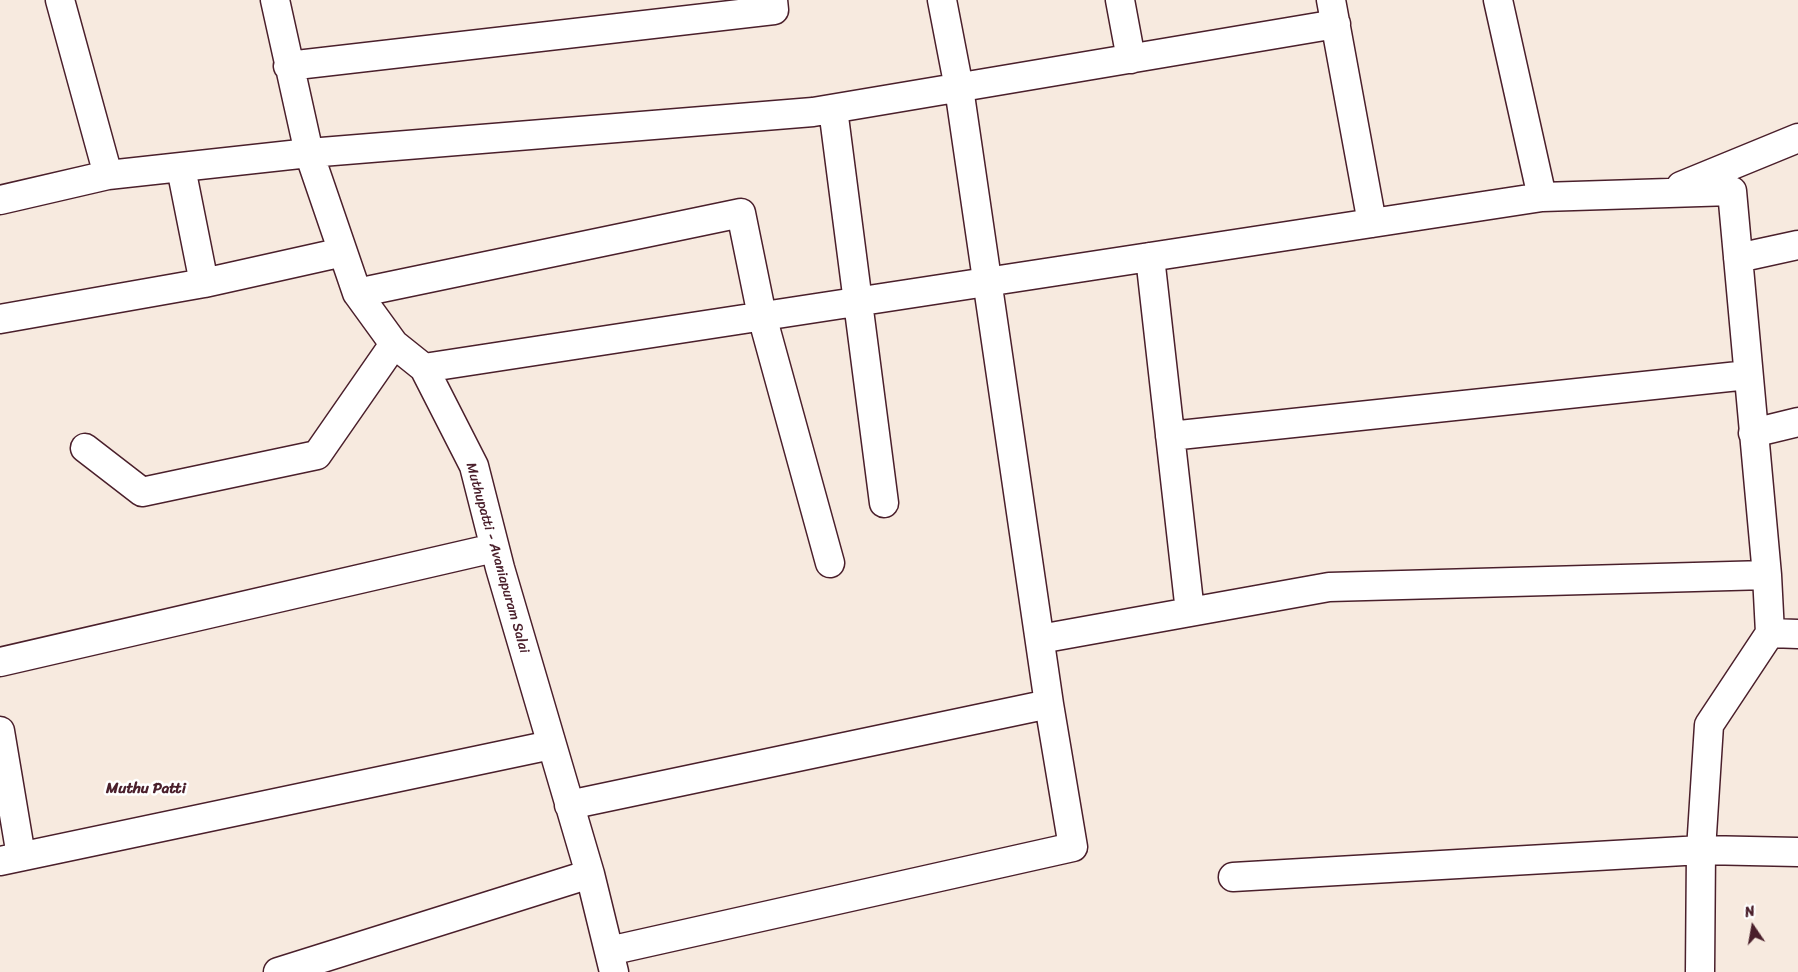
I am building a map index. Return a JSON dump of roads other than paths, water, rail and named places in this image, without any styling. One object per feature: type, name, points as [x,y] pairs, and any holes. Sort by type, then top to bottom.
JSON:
[{"type":"street","points":[[60,0],[108,175]]},
{"type":"street","name":"Muthupatti - Avaniapuram Salai","points":[[275,0],[288,66],[309,153],[357,293],[394,344],[424,368],[474,466],[494,548],[590,874],[612,962]]},
{"type":"street","points":[[288,66],[774,10],[773,0]]},
{"type":"street","points":[[612,962],[1073,847],[1048,704],[958,88],[942,0]]},
{"type":"street","points":[[1120,0],[1132,59]]},
{"type":"street","points":[[1498,0],[1542,197]]},
{"type":"street","points":[[0,200],[108,175],[309,153],[833,109],[1132,59],[1334,12],[1372,223]]},
{"type":"street","points":[[833,109],[884,503]]},
{"type":"street","points":[[1665,193],[1798,138]]},
{"type":"street","points":[[181,168],[204,283]]},
{"type":"street","points":[[424,368],[1542,197],[1732,191],[1770,633],[1708,725],[1702,850],[1700,972]]},
{"type":"street","points":[[357,293],[741,214],[762,316],[830,563]]},
{"type":"street","points":[[1738,258],[1798,245]]},
{"type":"street","points":[[0,319],[204,283],[343,252]]},
{"type":"street","points":[[1150,257],[1190,612]]},
{"type":"street","points":[[85,448],[142,492],[317,455],[394,344]]},
{"type":"street","points":[[1170,436],[1748,375]]},
{"type":"street","points":[[1753,433],[1798,422]]},
{"type":"street","points":[[0,662],[494,548]]},
{"type":"street","points":[[1040,639],[1329,587],[1766,575]]},
{"type":"street","points":[[1770,633],[1798,634]]},
{"type":"street","points":[[569,805],[1048,704]]},
{"type":"street","points":[[0,731],[10,859],[551,745]]},
{"type":"street","points":[[1233,877],[1702,850],[1798,852]]},
{"type":"street","points":[[278,972],[590,874]]},
{"type":"district","name":"Muthu Patti","points":[[146,789]]}]
